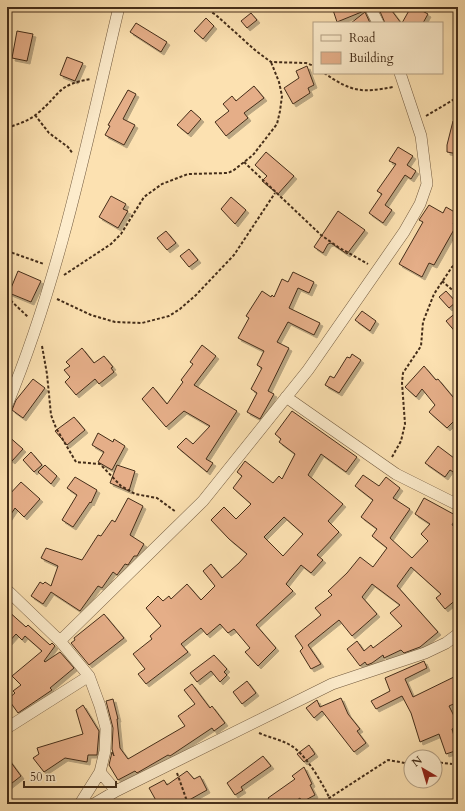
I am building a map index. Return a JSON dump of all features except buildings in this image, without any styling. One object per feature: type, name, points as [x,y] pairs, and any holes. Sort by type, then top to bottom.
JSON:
[{"type":"street","points":[[7,405],[25,361],[52,279],[119,7]]},
{"type":"street","points":[[370,7],[378,22]]},
{"type":"street","points":[[60,641],[203,501],[308,370],[404,232],[420,204],[427,184],[421,136],[400,74]]},
{"type":"street","points":[[286,397],[396,474],[458,505]]},
{"type":"street","points":[[7,590],[60,641],[89,676],[106,728],[105,751],[100,772],[80,804]]},
{"type":"street","points":[[94,804],[116,791],[332,684],[426,653],[446,643],[458,634]]},
{"type":"street","points":[[7,728],[89,676]]},
{"type":"street","points":[[100,772],[116,791]]},
{"type":"path","points":[[204,7],[216,15],[256,51],[271,62],[306,63],[313,66]]},
{"type":"path","points":[[52,279],[70,272],[111,244],[121,234],[144,196],[162,184],[188,174],[228,173],[253,155],[277,124],[280,111],[280,89],[271,62]]},
{"type":"path","points":[[326,74],[345,86],[356,89],[372,91],[405,86]]},
{"type":"path","points":[[7,128],[26,121],[35,115],[60,89],[74,82],[102,77]]},
{"type":"path","points":[[416,122],[458,97]]},
{"type":"path","points":[[35,115],[49,133],[68,147],[80,170]]},
{"type":"path","points":[[244,162],[321,235],[338,248],[378,269]]},
{"type":"path","points":[[47,295],[91,315],[115,322],[142,323],[169,316],[180,309],[196,295],[234,255],[275,193]]},
{"type":"path","points":[[7,251],[55,268]]},
{"type":"path","points":[[386,467],[401,441],[405,424],[403,373],[421,346],[423,322],[434,294],[452,267],[458,262]]},
{"type":"path","points":[[442,281],[458,294]]},
{"type":"path","points":[[7,297],[37,324]]},
{"type":"path","points":[[42,346],[48,374],[51,415],[56,428],[76,462],[100,464],[121,486],[135,494],[157,498],[184,519]]},
{"type":"path","points":[[243,728],[286,742],[295,749],[309,763],[329,797]]},
{"type":"path","points":[[320,804],[388,760],[403,763]]},
{"type":"path","points":[[173,763],[188,804]]},
{"type":"path","points":[[443,763],[452,764]]}]
